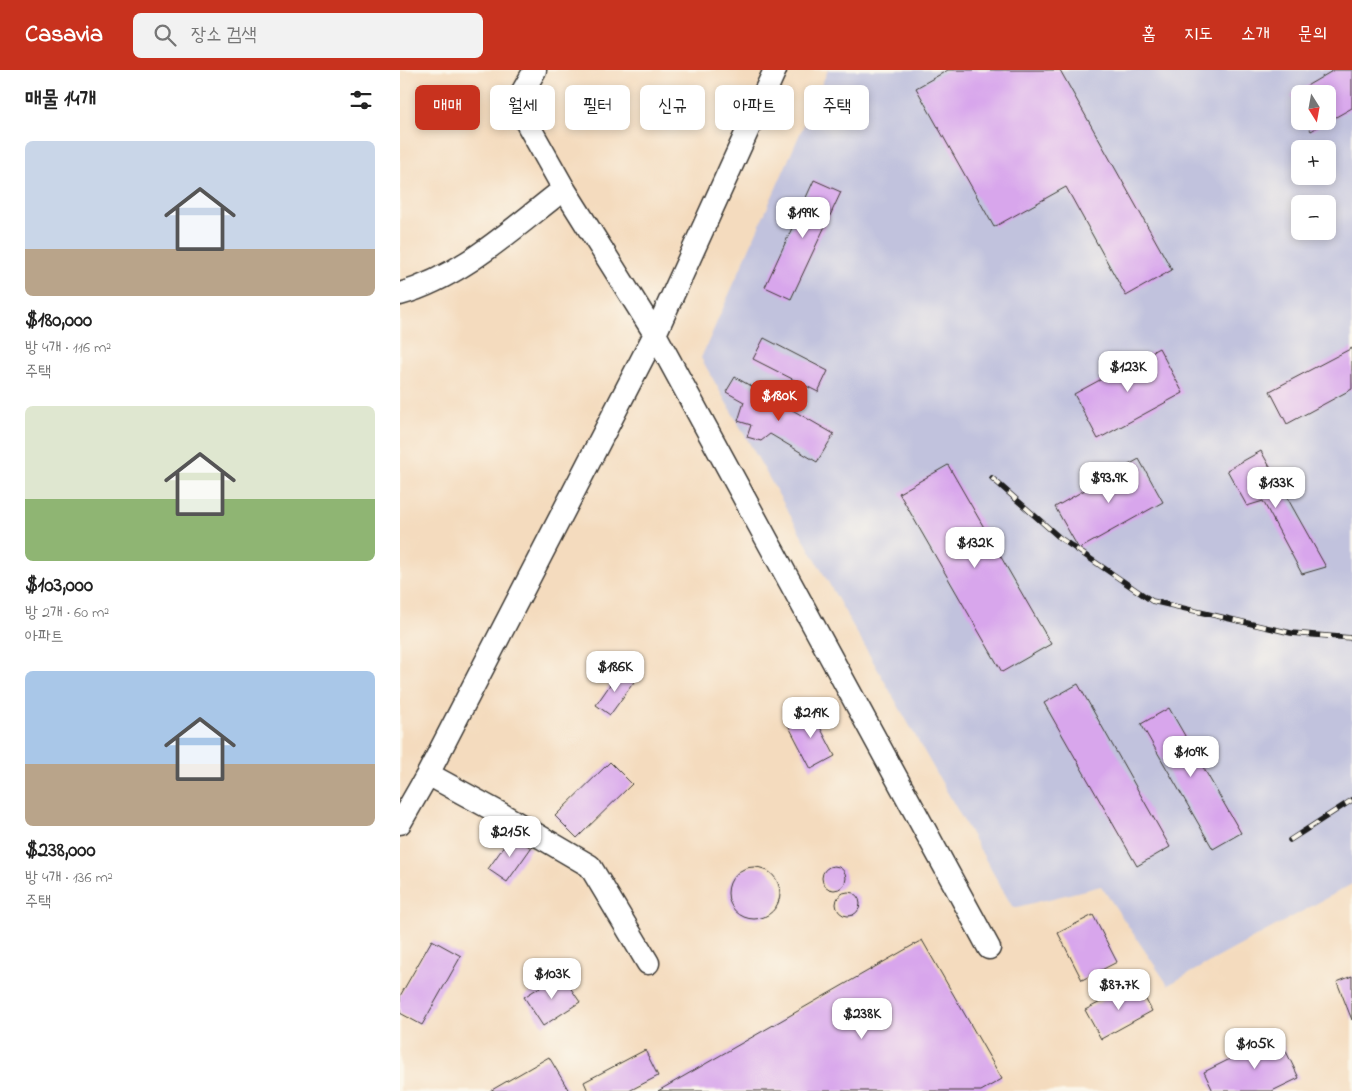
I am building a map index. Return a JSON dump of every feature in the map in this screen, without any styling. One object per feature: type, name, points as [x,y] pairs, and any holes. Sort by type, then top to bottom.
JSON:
[{"type":"street","points":[[535,70],[523,91],[523,109],[528,125],[564,189],[655,334],[989,948]]},
{"type":"street","points":[[400,823],[428,774],[655,334],[775,70]]},
{"type":"street","points":[[400,294],[419,289],[471,261],[564,189]]},
{"type":"street","points":[[428,774],[504,815],[590,866],[648,963]]},
{"type":"shaded area","points":[[828,70],[1352,70],[1352,884],[1168,985],[1101,886],[1013,908],[701,358],[804,124],[804,130],[869,130],[869,85],[821,85]]},
{"type":"building","points":[[948,70],[1060,70],[1172,270],[1126,296],[1066,187],[994,227],[916,88]]},
{"type":"building","points":[[1334,70],[1352,70],[1352,108],[1336,117],[1336,85],[1308,85]]},
{"type":"building","points":[[814,180],[841,192],[791,299],[765,287]]},
{"type":"building","points":[[764,338],[828,371],[818,392],[753,359]]},
{"type":"building","points":[[1159,348],[1183,393],[1098,439],[1074,394]]},
{"type":"building","points":[[1352,348],[1352,389],[1287,424],[1270,391]]},
{"type":"building","points":[[735,377],[834,434],[817,462],[770,434],[761,441],[747,437],[751,425],[738,421],[744,402],[726,392]]},
{"type":"building","points":[[1261,451],[1326,567],[1302,574],[1263,501],[1247,506],[1227,470]]},
{"type":"building","points":[[1139,459],[1163,502],[1079,549],[1055,507]]},
{"type":"building","points":[[948,465],[1051,644],[1002,672],[899,493]]},
{"type":"building","points":[[619,672],[634,682],[610,715],[596,705]]},
{"type":"building","points":[[1078,684],[1170,847],[1137,866],[1044,703]]},
{"type":"building","points":[[1169,708],[1241,833],[1213,849],[1141,724]]},
{"type":"building","points":[[811,710],[835,756],[811,769],[787,723]]},
{"type":"building","points":[[610,762],[632,784],[577,838],[555,816]]},
{"type":"building","points":[[512,835],[531,848],[507,882],[488,869]]},
{"type":"building","points":[[834,866],[843,869],[846,878],[843,887],[834,890],[825,887],[822,878],[825,869]]},
{"type":"building","points":[[754,867],[764,869],[772,875],[778,883],[780,893],[778,903],[772,911],[764,917],[754,919],[744,917],[736,911],[730,903],[728,893],[730,883],[736,875],[744,869]]},
{"type":"building","points":[[848,892],[857,895],[860,904],[857,913],[848,916],[839,913],[836,904],[839,895]]},
{"type":"building","points":[[1093,915],[1117,962],[1082,980],[1058,933]]},
{"type":"building","points":[[432,940],[461,956],[422,1025],[400,1013],[400,996]]},
{"type":"building","points":[[922,940],[1002,1079],[981,1091],[658,1091]]},
{"type":"building","points":[[561,974],[580,1002],[543,1026],[524,997]]},
{"type":"building","points":[[1352,976],[1352,1020],[1337,982]]},
{"type":"building","points":[[1137,983],[1152,1011],[1101,1039],[1085,1010]]},
{"type":"building","points":[[1278,1035],[1299,1078],[1272,1091],[1213,1091],[1204,1072]]},
{"type":"building","points":[[645,1050],[658,1076],[629,1091],[588,1091],[584,1082]]},
{"type":"building","points":[[549,1057],[569,1091],[490,1091]]},
{"type":"railway","points":[[992,478],[1060,538],[1152,601],[1291,633],[1352,638]]},
{"type":"railway","points":[[1290,840],[1352,800]]}]
